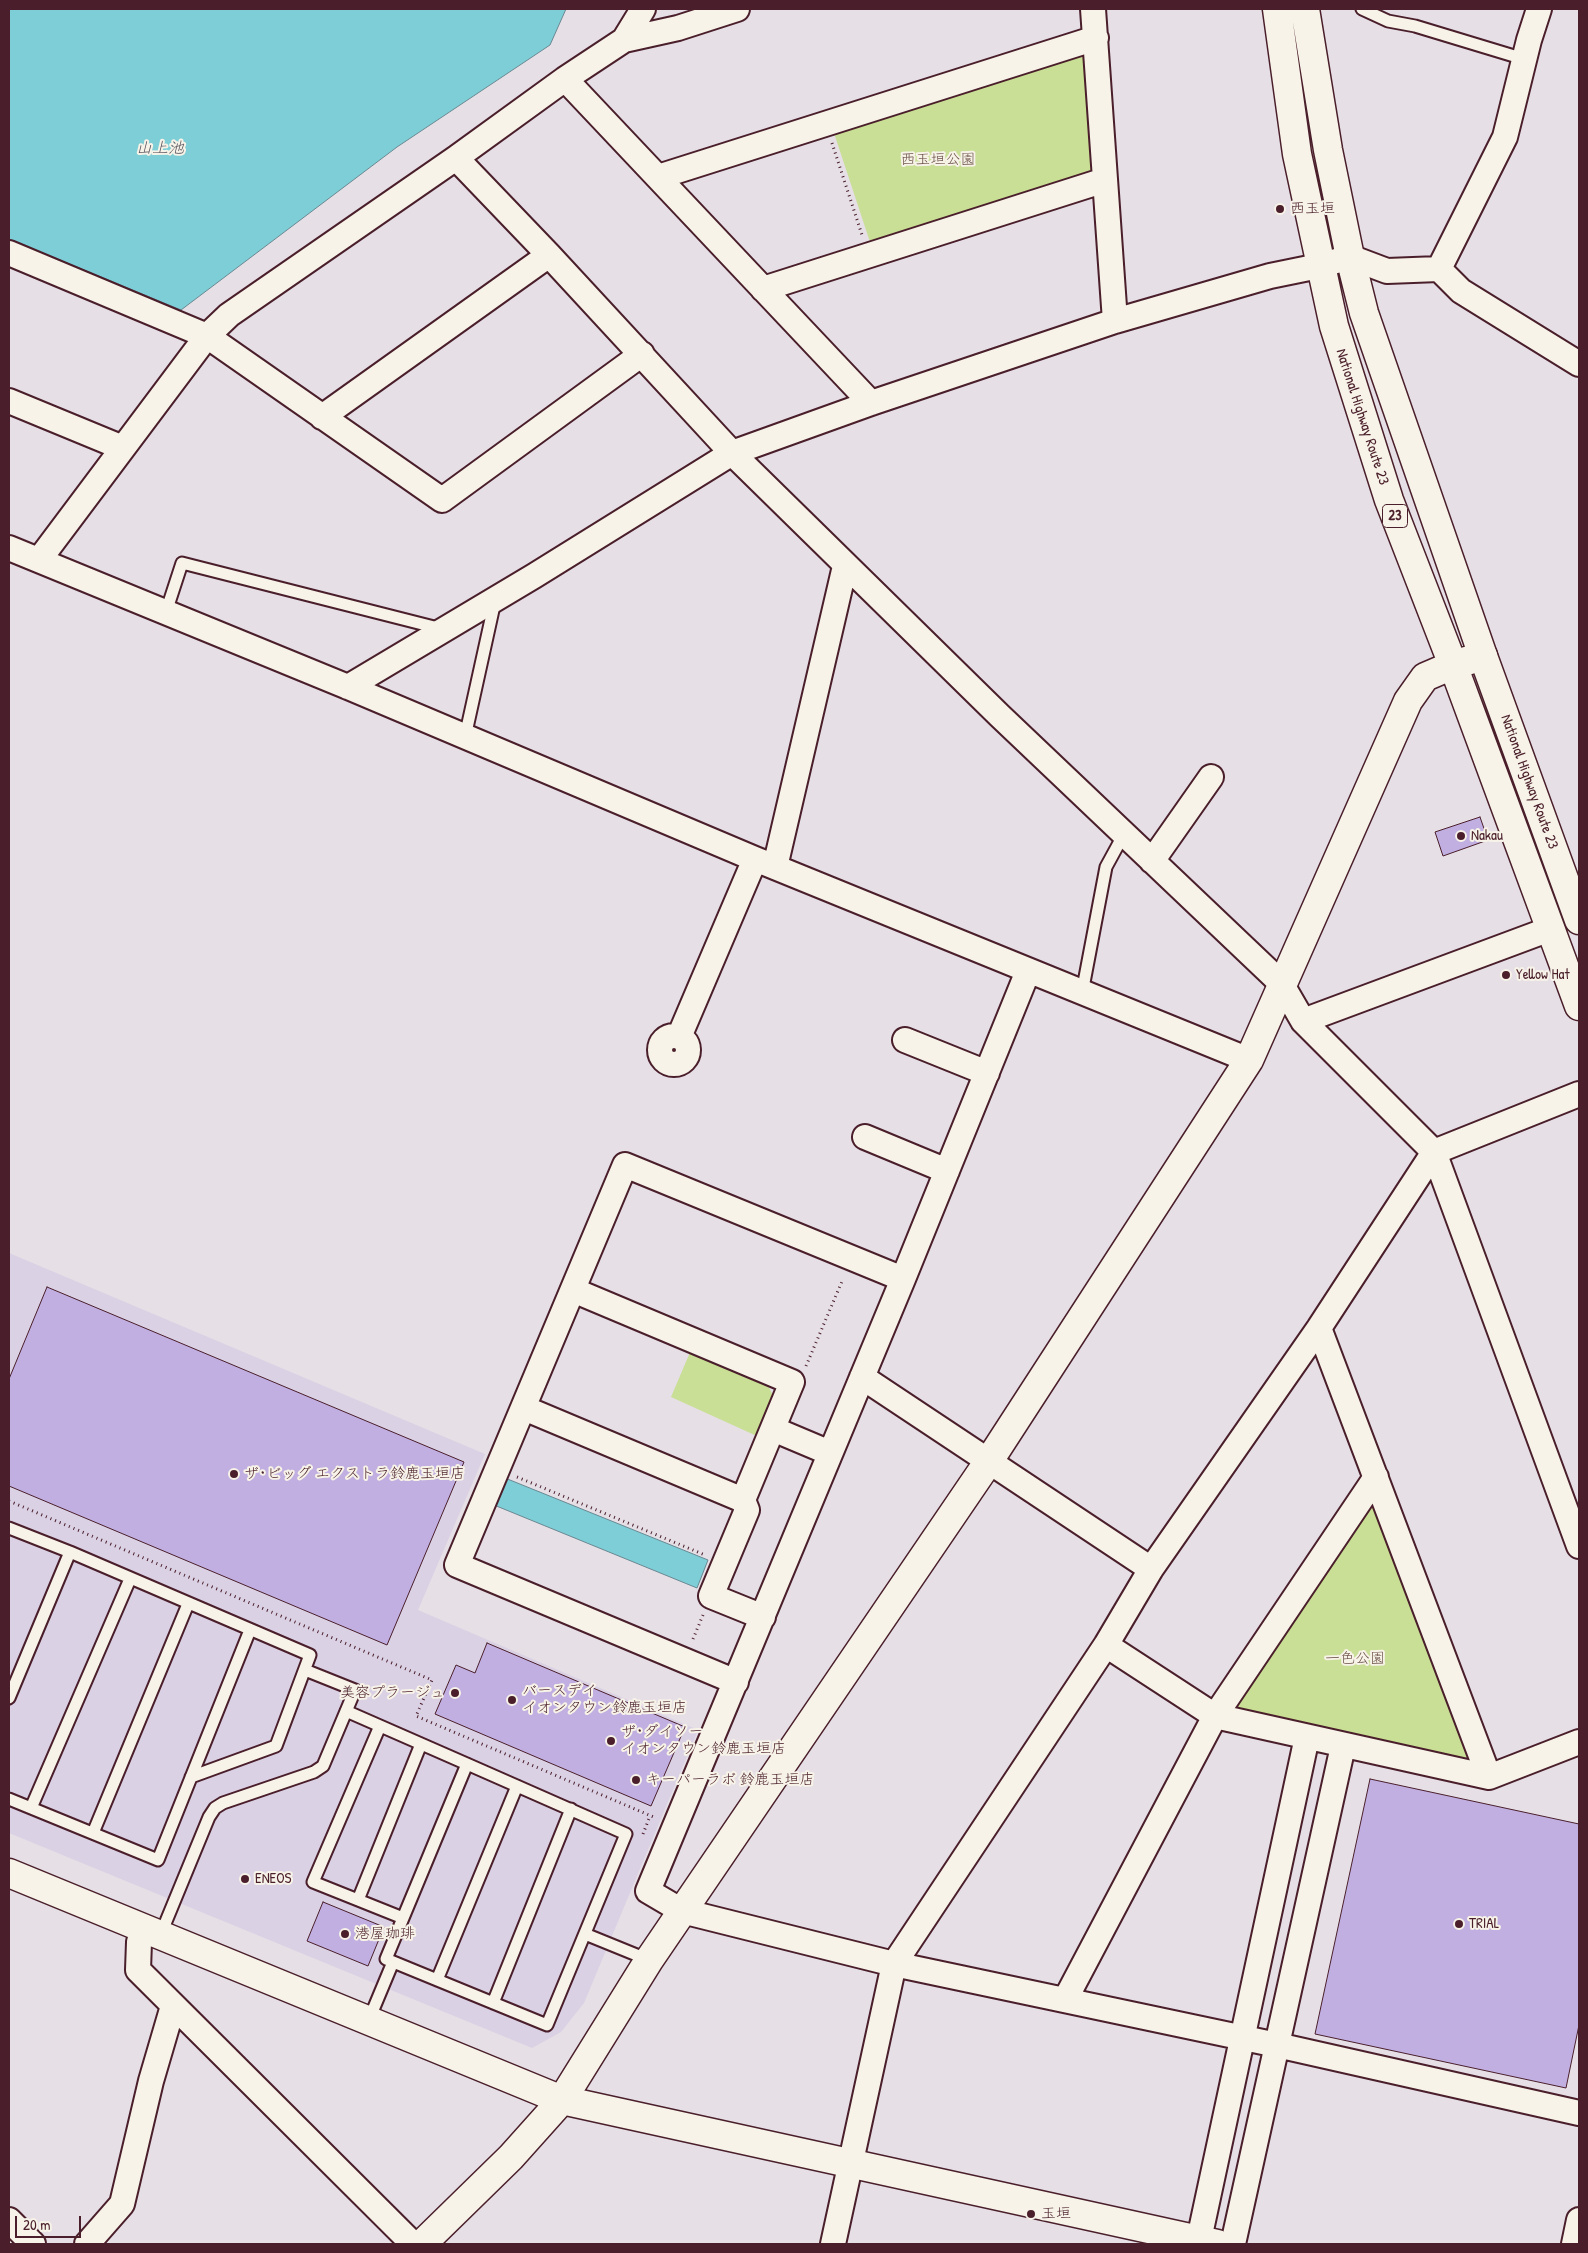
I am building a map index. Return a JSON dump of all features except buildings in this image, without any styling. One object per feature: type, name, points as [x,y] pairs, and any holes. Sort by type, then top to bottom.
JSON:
[{"type":"main road","name":"National Highway Route 23","points":[[1277,9],[1297,154],[1319,266],[1334,326],[1389,500],[1453,665],[1579,1006]]},
{"type":"main road","name":"National Highway Route 23","points":[[1304,9],[1350,257],[1364,313],[1579,920]]},
{"type":"main road","points":[[422,2244],[511,2157],[562,2100],[649,1960],[988,1461],[1249,1060],[1281,984],[1408,701],[1425,677],[1453,665],[1484,656]]},
{"type":"main road","points":[[9,1874],[562,2100],[1204,2243]]},
{"type":"street","points":[[624,40],[643,9]]},
{"type":"street","points":[[38,560],[207,336],[230,315],[624,40],[678,28],[737,9]]},
{"type":"street","points":[[1093,9],[1115,321]]},
{"type":"street","points":[[1439,269],[1505,137],[1524,58],[1540,9]]},
{"type":"street","points":[[658,177],[1096,38]]},
{"type":"street","points":[[565,80],[871,403]]},
{"type":"street","points":[[456,158],[642,354],[732,453],[845,566],[1281,984],[1303,1021],[1434,1152],[1579,1546]]},
{"type":"street","points":[[763,289],[1106,180]]},
{"type":"street","points":[[9,254],[207,336],[442,500],[642,354]]},
{"type":"street","points":[[322,417],[549,255]]},
{"type":"street","points":[[348,687],[496,599],[732,453],[871,403],[1115,321],[1270,276],[1319,266],[1350,257],[1387,271],[1439,269],[1460,291],[1579,364]]},
{"type":"street","points":[[9,401],[123,448]]},
{"type":"street","points":[[9,548],[348,687],[765,863],[1249,1060]]},
{"type":"street","points":[[678,1037],[765,863],[845,566]]},
{"type":"street","points":[[1152,861],[1211,777]]},
{"type":"street","points":[[1303,1021],[1550,929]]},
{"type":"street","points":[[1028,971],[903,1279],[648,1891],[682,1911],[894,1964],[1277,2045],[1579,2113]]},
{"type":"street","points":[[905,1040],[987,1073]]},
{"type":"street","points":[[833,2244],[894,1964],[1106,1645],[1151,1569],[1319,1328],[1434,1152],[1579,1094]]},
{"type":"street","points":[[865,1137],[947,1171]]},
{"type":"street","points":[[736,1682],[457,1565],[625,1164],[903,1279]]},
{"type":"street","points":[[573,1290],[792,1382],[743,1500],[747,1510],[711,1596],[762,1617]]},
{"type":"street","points":[[1319,1328],[1489,1777]]},
{"type":"street","points":[[862,1377],[1151,1569]]},
{"type":"street","points":[[524,1408],[743,1500]]},
{"type":"street","points":[[773,1429],[830,1453]]},
{"type":"street","points":[[1065,2000],[1215,1716],[1376,1477]]},
{"type":"street","points":[[1106,1645],[1215,1716],[1489,1777],[1579,1742]]},
{"type":"street","points":[[1204,2243],[1242,2038],[1307,1737]]},
{"type":"street","points":[[1233,2244],[1343,1746]]},
{"type":"street","points":[[152,1932],[139,1942],[138,1970],[413,2244]]},
{"type":"street","points":[[87,2244],[122,2204],[151,2081],[173,2006]]},
{"type":"street","points":[[9,2220],[33,2244]]},
{"type":"street","points":[[1574,2244],[1579,2220]]},
{"type":"lane","points":[[1362,9],[1388,21],[1415,26],[1524,58]]},
{"type":"lane","points":[[166,612],[182,563],[445,629]]},
{"type":"lane","points":[[466,737],[496,599]]},
{"type":"lane","points":[[1082,993],[1106,867],[1124,834]]},
{"type":"lane","points":[[10,1533],[70,1552],[310,1655],[276,1746],[191,1778]]},
{"type":"lane","points":[[9,1698],[70,1552]]},
{"type":"lane","points":[[31,1808],[130,1579]]},
{"type":"lane","points":[[93,1833],[188,1604]]},
{"type":"lane","points":[[9,1799],[158,1860],[250,1630]]},
{"type":"lane","points":[[152,1932],[215,1808],[223,1803],[314,1772],[322,1766],[355,1690],[305,1670]]},
{"type":"lane","points":[[346,1711],[571,1809],[626,1834],[547,2025],[386,1959],[467,1764]]},
{"type":"lane","points":[[380,1726],[313,1882],[403,1918]]},
{"type":"lane","points":[[358,1900],[421,1744]]},
{"type":"lane","points":[[437,1980],[518,1786]]},
{"type":"lane","points":[[493,2003],[571,1809]]},
{"type":"lane","points":[[585,1934],[649,1960]]},
{"type":"lane","points":[[368,2022],[393,1962]]},
{"type":"path","points":[[826,124],[869,255]]},
{"type":"path","points":[[792,1382],[801,1378],[852,1258]]},
{"type":"path","points":[[498,1468],[725,1563]]},
{"type":"path","points":[[9,1502],[432,1680],[416,1716],[675,1827]]},
{"type":"path","points":[[684,1659],[711,1596]]},
{"type":"shaded area","points":[[9,1253],[485,1454],[418,1610],[698,1730],[584,2003],[561,2032],[532,2048],[9,1833]]},
{"type":"green space","name":"西玉垣公園","points":[[1079,53],[1089,60],[1095,167],[1086,176],[871,245],[833,130]]},
{"type":"green space","points":[[691,1350],[765,1379],[775,1400],[759,1437],[671,1397]]},
{"type":"green space","name":"一色公園","points":[[1367,1501],[1379,1502],[1471,1751],[1464,1764],[1237,1709],[1234,1700]]},
{"type":"water","name":"山上池","points":[[9,9],[566,9],[550,45],[397,147],[181,310],[9,239]]},
{"type":"water","points":[[505,1478],[708,1560],[697,1588],[494,1505]]},
{"type":"place","name":"西玉垣","points":[[1280,209]]},
{"type":"place","name":"Nakau","points":[[1461,836]]},
{"type":"place","name":"Yellow Hat","points":[[1506,975]]},
{"type":"place","name":"ザ･ビッグ エクストラ鈴鹿玉垣店","points":[[234,1474]]},
{"type":"place","name":"美容プラージュ","points":[[455,1693]]},
{"type":"place","name":"バースデイ イオンタウン鈴鹿玉垣店","points":[[512,1700]]},
{"type":"place","name":"ザ･ダイソー イオンタウン鈴鹿玉垣店","points":[[611,1741]]},
{"type":"place","name":"キーパーラボ 鈴鹿玉垣店","points":[[636,1780]]},
{"type":"place","name":"ENEOS","points":[[245,1879]]},
{"type":"place","name":"TRIAL","points":[[1459,1924]]},
{"type":"place","name":"港屋珈琲","points":[[345,1934]]},
{"type":"place","name":"玉垣","points":[[1031,2214]]}]
